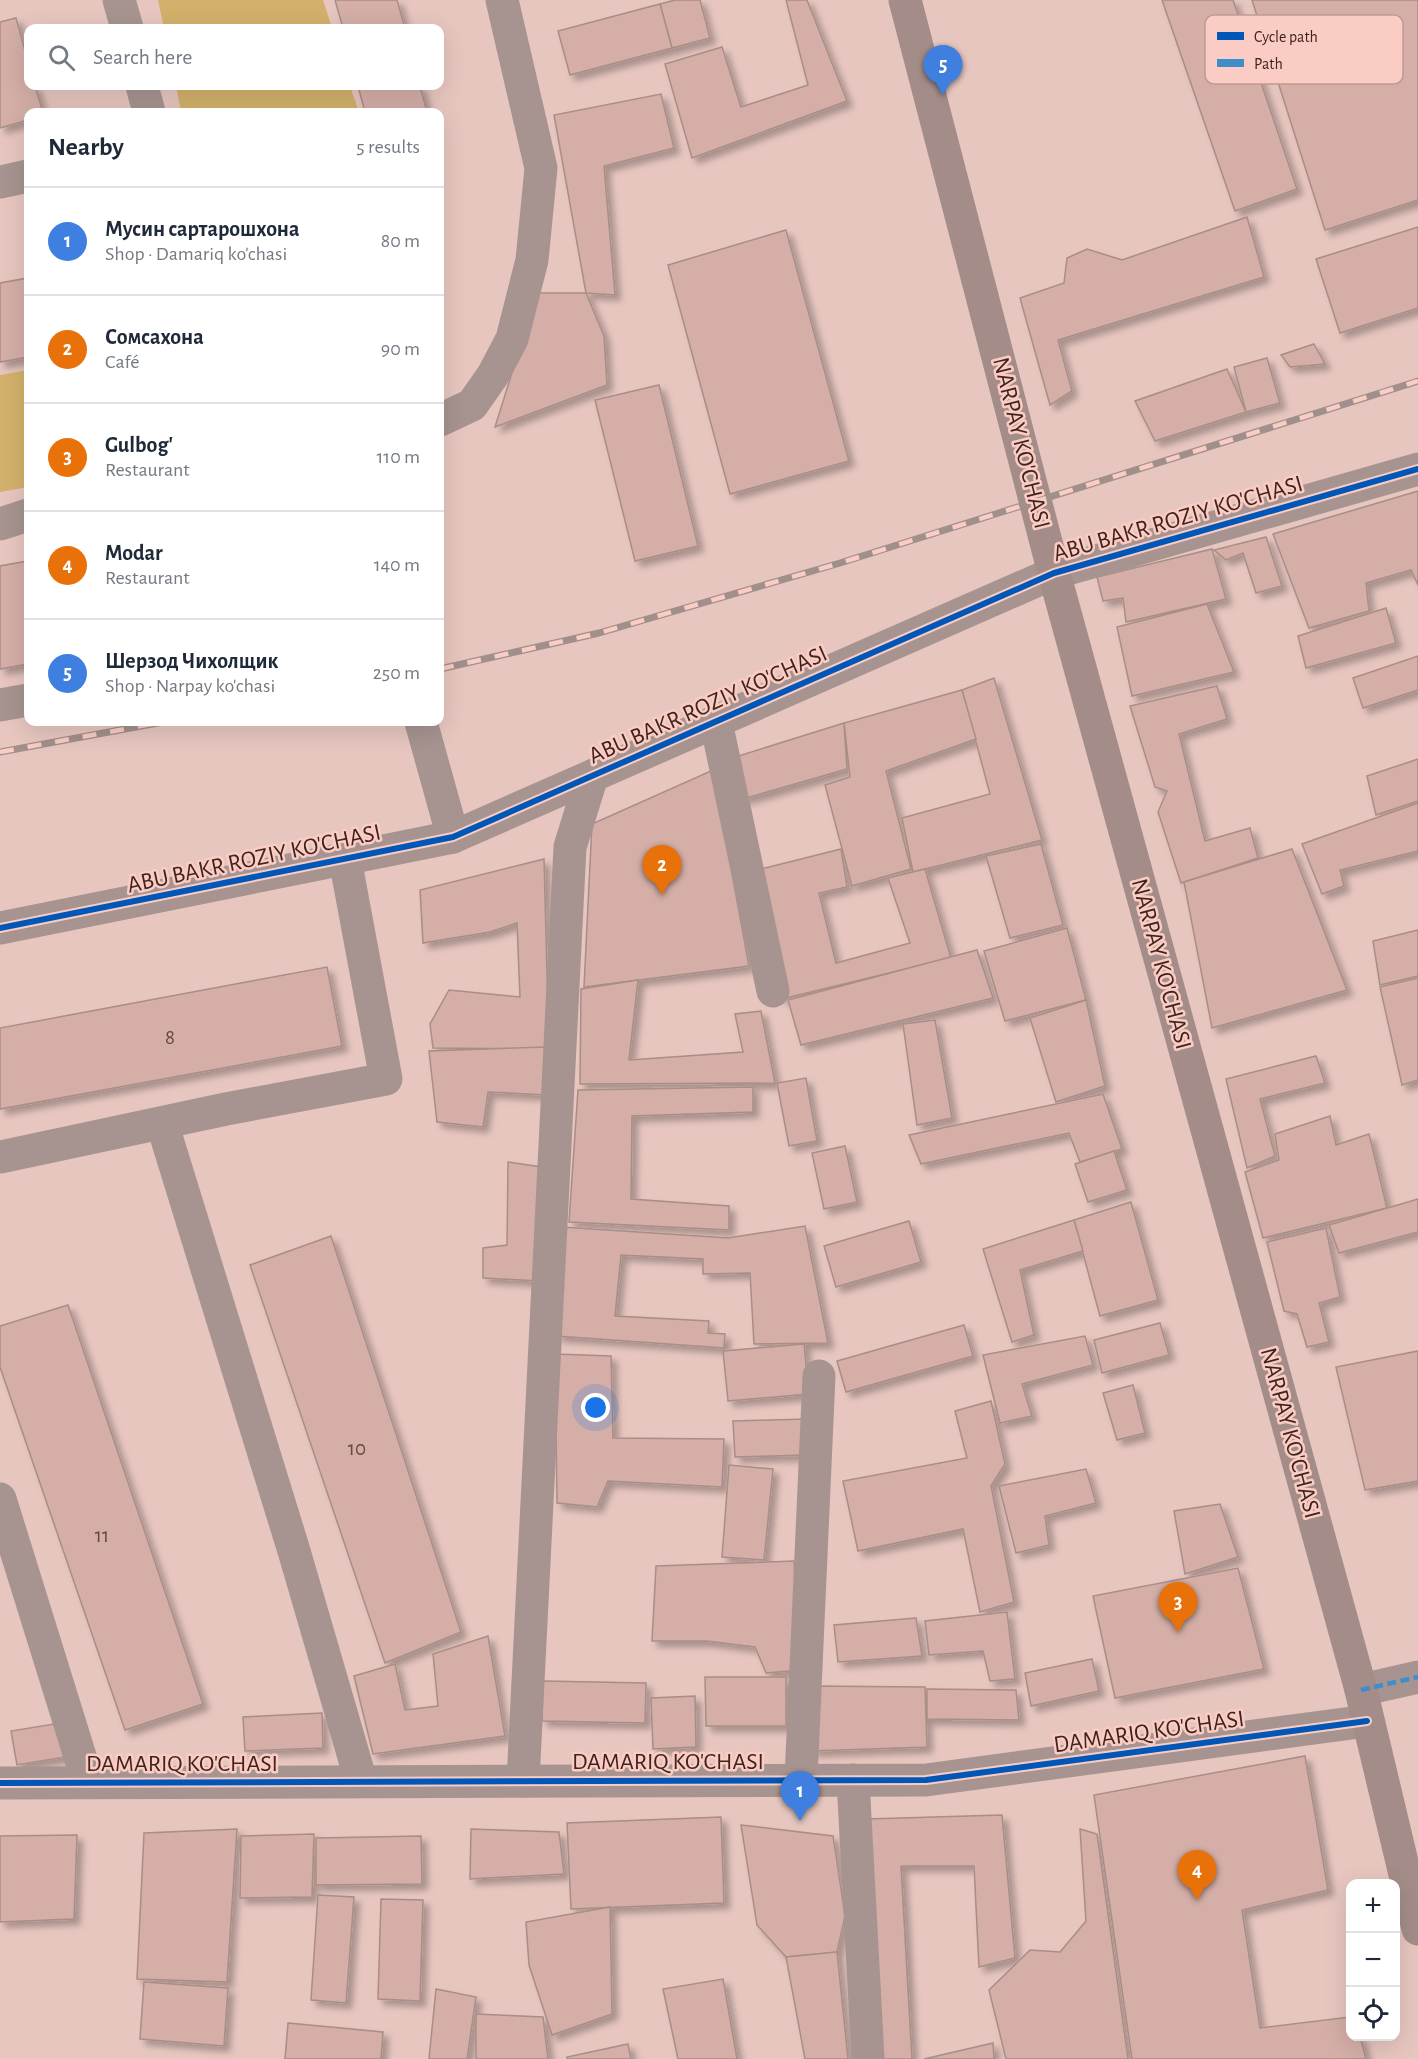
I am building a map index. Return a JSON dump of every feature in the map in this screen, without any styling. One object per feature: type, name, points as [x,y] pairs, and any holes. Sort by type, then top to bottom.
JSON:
[{"type":"main road","name":"NARPAY KO'CHASI","points":[[904,0],[1054,573],[1364,1705],[1418,1929]]},
{"type":"street","points":[[119,0],[126,24]]},
{"type":"street","points":[[444,418],[472,405],[493,375],[512,339],[532,260],[541,168],[502,0]]},
{"type":"street","points":[[143,90],[148,108]]},
{"type":"street","points":[[0,182],[24,177]]},
{"type":"street","name":"ABU BAKR ROZIY KO'CHASI","points":[[0,928],[453,837],[1054,573],[1418,469]]},
{"type":"street","points":[[0,524],[24,516]]},
{"type":"street","points":[[0,705],[24,700]]},
{"type":"street","points":[[716,722],[773,991]]},
{"type":"street","points":[[422,726],[453,837]]},
{"type":"street","points":[[523,1781],[568,936],[570,847],[592,776]]},
{"type":"street","points":[[0,1157],[386,1079],[345,859]]},
{"type":"street","points":[[162,1123],[297,1563],[360,1781]]},
{"type":"street","points":[[801,1779],[819,1376]]},
{"type":"street","points":[[0,1499],[88,1782]]},
{"type":"street","name":"DAMARIQ KO'CHASI","points":[[0,1783],[926,1780],[1364,1705],[1418,1677]]},
{"type":"street","points":[[853,1780],[868,2059]]},
{"type":"shaded area","points":[[158,0],[323,0],[331,24],[163,24]]},
{"type":"shaded area","points":[[177,90],[351,90],[358,108],[180,108]]},
{"type":"shaded area","points":[[24,371],[24,488],[0,492],[0,375]]},
{"type":"building","points":[[335,0],[397,0],[404,24],[342,24]]},
{"type":"building","points":[[675,0],[700,0],[710,38],[672,48],[660,4]]},
{"type":"building","points":[[786,0],[807,0],[847,101],[692,158],[665,64],[722,47],[741,107],[808,85]]},
{"type":"building","points":[[1162,0],[1233,0],[1238,15],[1205,15],[1205,84],[1261,84],[1297,189],[1235,211]]},
{"type":"building","points":[[1252,0],[1418,0],[1418,200],[1325,230],[1279,84],[1403,84],[1403,15],[1257,15]]},
{"type":"building","points":[[660,4],[672,48],[570,75],[558,31]]},
{"type":"building","points":[[16,18],[24,47],[24,90],[36,90],[42,108],[24,108],[24,121],[0,128],[0,22]]},
{"type":"building","points":[[359,90],[421,90],[426,108],[364,108]]},
{"type":"building","points":[[661,94],[674,148],[604,166],[615,295],[586,293],[554,115]]},
{"type":"building","points":[[1247,217],[1264,277],[1058,340],[1072,391],[1050,405],[1020,298],[1064,283],[1067,258],[1087,249],[1122,260]]},
{"type":"building","points":[[1418,227],[1418,308],[1340,333],[1316,259]]},
{"type":"building","points":[[786,230],[849,461],[730,494],[668,265]]},
{"type":"building","points":[[24,279],[24,358],[0,362],[0,283]]},
{"type":"building","points":[[537,293],[586,293],[604,336],[607,385],[495,427]]},
{"type":"building","points":[[1314,344],[1325,364],[1290,367],[1281,355]]},
{"type":"building","points":[[1267,358],[1280,403],[1246,412],[1234,367]]},
{"type":"building","points":[[1227,369],[1246,412],[1155,441],[1135,401]]},
{"type":"building","points":[[659,385],[698,546],[635,561],[595,400]]},
{"type":"building","points":[[1418,491],[1418,585],[1411,570],[1366,583],[1369,611],[1309,628],[1273,534]]},
{"type":"building","points":[[1266,537],[1282,586],[1256,593],[1243,553],[1226,560],[1214,550]]},
{"type":"building","points":[[1212,549],[1226,599],[1126,622],[1123,598],[1103,601],[1097,577]]},
{"type":"building","points":[[24,562],[24,665],[0,669],[0,566]]},
{"type":"building","points":[[1207,604],[1234,672],[1132,696],[1117,627]]},
{"type":"building","points":[[1386,608],[1396,643],[1306,668],[1298,636]]},
{"type":"building","points":[[1418,656],[1418,690],[1363,708],[1353,678]]},
{"type":"building","points":[[994,678],[1042,840],[913,872],[902,818],[990,794],[962,690]]},
{"type":"building","points":[[1217,686],[1227,719],[1179,734],[1205,841],[1250,828],[1258,858],[1181,883],[1158,812],[1167,791],[1155,787],[1130,706]]},
{"type":"building","points":[[962,690],[976,739],[886,771],[911,869],[852,886],[825,785],[850,777],[844,723]]},
{"type":"building","points":[[844,723],[847,769],[743,799],[732,758]]},
{"type":"building","points":[[1418,759],[1418,801],[1376,815],[1367,776]]},
{"type":"building","points":[[713,770],[749,966],[584,987],[592,824]]},
{"type":"building","points":[[1418,803],[1418,851],[1340,870],[1344,886],[1322,894],[1302,844]]},
{"type":"building","points":[[1041,844],[1063,925],[1010,938],[986,856]]},
{"type":"building","points":[[841,849],[847,887],[819,893],[836,963],[910,943],[888,878],[925,869],[951,958],[782,999],[757,870]]},
{"type":"building","points":[[1292,849],[1347,990],[1212,1028],[1184,882]]},
{"type":"building","points":[[544,859],[549,1049],[433,1048],[430,1024],[449,990],[520,997],[517,923],[490,932],[423,943],[420,890]]},
{"type":"building","points":[[1067,928],[1086,1000],[1005,1021],[984,951]]},
{"type":"building","points":[[1418,930],[1418,976],[1380,985],[1373,941]]},
{"type":"building","points":[[977,950],[993,998],[801,1045],[788,1000]]},
{"type":"building","points":[[327,967],[342,1046],[0,1109],[0,1028]]},
{"type":"building","points":[[1418,978],[1418,1080],[1402,1085],[1380,987]]},
{"type":"building","points":[[638,980],[629,1060],[743,1052],[735,1014],[761,1011],[775,1083],[580,1084],[581,989]]},
{"type":"building","points":[[1086,1000],[1105,1086],[1056,1102],[1030,1018]]},
{"type":"building","points":[[935,1020],[952,1118],[917,1125],[903,1024]]},
{"type":"building","points":[[545,1047],[547,1095],[488,1092],[483,1127],[437,1122],[429,1051]]},
{"type":"building","points":[[1316,1056],[1325,1083],[1260,1099],[1275,1156],[1247,1168],[1226,1079]]},
{"type":"building","points":[[806,1078],[817,1141],[789,1146],[777,1083]]},
{"type":"building","points":[[753,1087],[753,1112],[632,1116],[631,1199],[729,1206],[729,1230],[569,1222],[578,1090]]},
{"type":"building","points":[[1103,1094],[1122,1149],[1080,1162],[1069,1133],[921,1164],[909,1135]]},
{"type":"building","points":[[1330,1116],[1336,1145],[1369,1134],[1387,1208],[1263,1238],[1245,1172],[1279,1160],[1275,1134]]},
{"type":"building","points":[[845,1146],[857,1202],[824,1209],[812,1153]]},
{"type":"building","points":[[1114,1151],[1127,1190],[1088,1202],[1075,1164]]},
{"type":"building","points":[[508,1162],[548,1168],[541,1281],[483,1278],[483,1248],[507,1245]]},
{"type":"building","points":[[1418,1199],[1418,1232],[1339,1253],[1329,1225]]},
{"type":"building","points":[[1131,1202],[1158,1300],[1100,1316],[1074,1220]]},
{"type":"building","points":[[1074,1220],[1083,1251],[1020,1270],[1034,1335],[1012,1342],[983,1249]]},
{"type":"building","points":[[909,1221],[921,1262],[836,1287],[824,1246]]},
{"type":"building","points":[[805,1226],[828,1343],[754,1344],[750,1273],[703,1274],[703,1259],[621,1255],[615,1316],[709,1321],[708,1333],[725,1334],[724,1348],[556,1336],[562,1227],[728,1238]]},
{"type":"building","points":[[1326,1228],[1340,1297],[1319,1303],[1329,1342],[1307,1347],[1297,1314],[1284,1311],[1267,1242]]},
{"type":"building","points":[[331,1236],[461,1632],[385,1663],[250,1265]]},
{"type":"building","points":[[68,1305],[203,1704],[125,1730],[0,1367],[0,1326]]},
{"type":"building","points":[[1160,1323],[1169,1355],[1102,1373],[1094,1340]]},
{"type":"building","points":[[964,1325],[973,1356],[846,1392],[837,1361]]},
{"type":"building","points":[[1085,1336],[1093,1365],[1022,1384],[1032,1416],[1000,1423],[983,1355]]},
{"type":"building","points":[[804,1344],[809,1394],[728,1401],[723,1351]]},
{"type":"building","points":[[1418,1351],[1418,1481],[1365,1490],[1336,1367]]},
{"type":"building","points":[[555,1354],[611,1356],[613,1438],[724,1439],[722,1487],[608,1481],[597,1507],[557,1503]]},
{"type":"building","points":[[1133,1385],[1145,1433],[1117,1440],[1103,1393]]},
{"type":"building","points":[[991,1401],[1005,1464],[991,1486],[1014,1602],[980,1612],[963,1529],[858,1551],[843,1481],[967,1458],[955,1411]]},
{"type":"building","points":[[806,1419],[807,1455],[735,1457],[733,1421]]},
{"type":"building","points":[[729,1465],[773,1469],[764,1560],[722,1557]]},
{"type":"building","points":[[1086,1469],[1096,1503],[1045,1516],[1049,1545],[1016,1553],[999,1486]]},
{"type":"building","points":[[1220,1504],[1238,1557],[1185,1574],[1174,1511]]},
{"type":"building","points":[[794,1561],[800,1670],[766,1673],[755,1647],[706,1641],[652,1641],[656,1566]]},
{"type":"building","points":[[1238,1568],[1264,1669],[1115,1698],[1093,1596]]},
{"type":"building","points":[[1007,1612],[1015,1679],[990,1681],[983,1651],[929,1655],[925,1621]]},
{"type":"building","points":[[916,1618],[922,1656],[838,1662],[834,1625]]},
{"type":"building","points":[[488,1636],[505,1736],[373,1754],[354,1676],[395,1664],[405,1710],[438,1706],[433,1654]]},
{"type":"building","points":[[1092,1659],[1099,1691],[1031,1706],[1025,1673]]},
{"type":"building","points":[[705,1677],[786,1677],[786,1726],[706,1726]]},
{"type":"building","points":[[543,1681],[646,1683],[645,1723],[542,1721]]},
{"type":"building","points":[[812,1686],[925,1687],[927,1747],[812,1751]]},
{"type":"building","points":[[927,1689],[1016,1690],[1019,1720],[927,1719]]},
{"type":"building","points":[[695,1696],[696,1747],[653,1749],[651,1698]]},
{"type":"building","points":[[322,1713],[323,1748],[245,1751],[243,1717]]},
{"type":"building","points":[[60,1723],[65,1757],[17,1765],[11,1731]]},
{"type":"building","points":[[1305,1756],[1328,1890],[1242,1910],[1260,2028],[1346,2017],[1346,2041],[1361,2041],[1366,2059],[1132,2059],[1094,1795]]},
{"type":"building","points":[[1002,1815],[1015,1958],[979,1967],[974,1866],[901,1866],[912,2059],[874,2059],[866,1819]]},
{"type":"building","points":[[721,1817],[724,1903],[571,1909],[567,1823]]},
{"type":"building","points":[[741,1825],[833,1836],[845,1916],[837,1952],[786,1957],[757,1925]]},
{"type":"building","points":[[237,1829],[227,1982],[137,1979],[144,1833]]},
{"type":"building","points":[[471,1829],[559,1832],[564,1874],[470,1879]]},
{"type":"building","points":[[1080,1829],[1097,1834],[1128,2059],[1006,2059],[989,1990],[1030,1950],[1060,1952],[1086,1921]]},
{"type":"building","points":[[314,1834],[312,1897],[240,1898],[241,1836]]},
{"type":"building","points":[[77,1835],[74,1919],[0,1922],[0,1836]]},
{"type":"building","points":[[421,1836],[422,1884],[316,1885],[316,1838]]},
{"type":"building","points":[[318,1895],[354,1897],[346,2003],[311,2000]]},
{"type":"building","points":[[381,1899],[423,1900],[420,2001],[378,1999]]},
{"type":"building","points":[[610,1907],[612,2014],[552,2035],[529,1965],[526,1922]]},
{"type":"building","points":[[837,1952],[848,2059],[805,2059],[786,1957]]},
{"type":"building","points":[[723,1979],[737,2059],[678,2059],[663,1989]]},
{"type":"building","points":[[144,1982],[228,1988],[224,2046],[140,2039]]},
{"type":"building","points":[[436,1989],[476,1997],[467,2059],[429,2059]]},
{"type":"building","points":[[476,2014],[543,2017],[548,2059],[476,2059]]},
{"type":"building","points":[[288,2023],[383,2032],[381,2059],[285,2059]]},
{"type":"building","points":[[993,2043],[994,2059],[924,2059]]},
{"type":"building","points":[[628,2044],[631,2059],[567,2059],[567,2057]]},
{"type":"railway","points":[[444,668],[599,633],[840,563],[1418,381]]},
{"type":"railway","points":[[0,752],[141,726]]},
{"type":"marked path","points":[[1361,1690],[1418,1677]]},
{"type":"cycle path","points":[[0,928],[453,837],[1054,573],[1418,469]]},
{"type":"cycle path","points":[[0,1783],[926,1780],[1367,1721]]},
{"type":"place","name":"Шерзод Чихолщик","points":[[943,95]]},
{"type":"place","name":"Сомсахона","points":[[662,895]]},
{"type":"place","name":"Gulbog'","points":[[1178,1632]]},
{"type":"place","name":"Мусин сартарошхона","points":[[800,1821]]},
{"type":"place","name":"Modar","points":[[1197,1900]]}]
